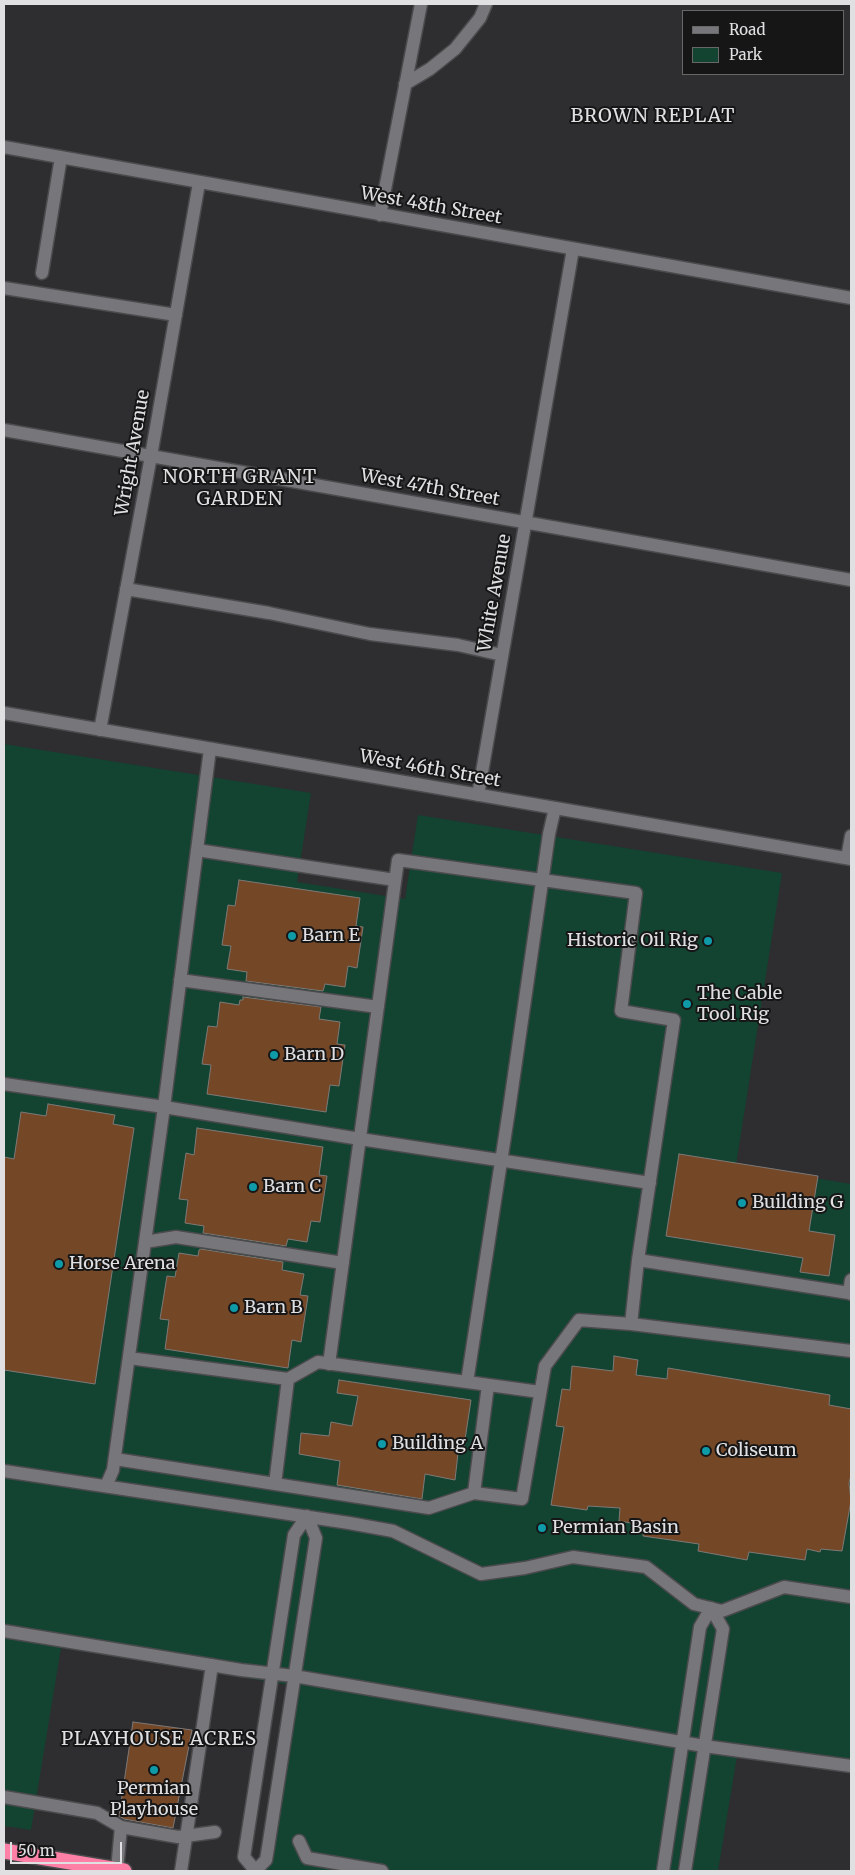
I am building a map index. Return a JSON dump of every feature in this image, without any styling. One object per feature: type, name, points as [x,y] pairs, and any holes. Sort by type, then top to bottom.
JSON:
[{"type":"highway","points":[[4,1851],[61,1866],[121,1871]]},
{"type":"street","points":[[380,215],[421,4]]},
{"type":"street","points":[[405,84],[430,69],[455,50],[480,18],[486,4]]},
{"type":"street","name":"West 48th Street","points":[[4,147],[851,298]]},
{"type":"street","points":[[42,273],[61,158]]},
{"type":"street","name":"Wright Avenue","points":[[100,730],[199,183]]},
{"type":"street","name":"White Avenue","points":[[478,795],[573,249]]},
{"type":"street","points":[[4,288],[176,315]]},
{"type":"street","name":"West 47th Street","points":[[4,430],[851,580]]},
{"type":"street","points":[[126,589],[370,634],[458,645],[502,655]]},
{"type":"street","name":"West 46th Street","points":[[4,713],[849,859]]},
{"type":"street","points":[[106,1486],[114,1470],[164,1107],[210,749]]},
{"type":"street","points":[[467,1382],[479,1318],[490,1225],[549,834],[555,808]]},
{"type":"street","points":[[849,859],[851,836]]},
{"type":"street","points":[[197,850],[395,880]]},
{"type":"street","points":[[329,1364],[398,860],[636,893],[621,1011],[674,1020],[638,1260],[631,1324]]},
{"type":"street","points":[[180,980],[378,1007]]},
{"type":"street","points":[[4,1084],[164,1107],[650,1183]]},
{"type":"street","points":[[145,1242],[176,1237],[343,1263]]},
{"type":"street","points":[[638,1260],[850,1294],[851,1280]]},
{"type":"street","points":[[115,1459],[429,1508],[474,1493],[522,1499],[545,1366],[579,1320],[631,1324],[851,1351]]},
{"type":"street","points":[[129,1358],[288,1379],[318,1362],[540,1392]]},
{"type":"street","points":[[275,1484],[288,1379]]},
{"type":"street","points":[[474,1493],[488,1385]]},
{"type":"street","points":[[4,1471],[307,1516],[393,1532],[481,1574],[525,1568],[573,1557],[646,1567],[694,1604],[722,1611],[784,1587],[851,1597]]},
{"type":"street","points":[[307,1516],[316,1538],[266,1860],[255,1871],[244,1857],[294,1535],[307,1516]]},
{"type":"street","points":[[663,1871],[700,1627],[711,1608]]},
{"type":"street","points":[[685,1871],[723,1628],[711,1608]]},
{"type":"street","points":[[4,1631],[294,1676],[704,1746],[851,1766]]},
{"type":"street","points":[[181,1871],[212,1664]]},
{"type":"street","points":[[4,1797],[97,1812],[120,1827],[178,1837],[214,1832]]},
{"type":"street","points":[[120,1827],[121,1871]]},
{"type":"street","points":[[299,1841],[307,1858],[382,1871]]},
{"type":"green space","points":[[4,744],[311,793],[297,882],[405,899],[418,815],[782,873],[736,1165],[851,1184],[851,1763],[739,1744],[718,1871],[274,1871],[260,1869],[289,1685],[61,1648],[31,1830],[4,1826]]},
{"type":"building","name":"Barn E","points":[[239,880],[360,898],[356,926],[363,927],[357,968],[348,966],[345,987],[325,984],[323,991],[246,981],[247,972],[227,969],[231,946],[222,945],[228,905],[235,906]]},
{"type":"building","name":"Barn D","points":[[243,997],[321,1007],[319,1019],[340,1022],[337,1044],[345,1045],[339,1086],[330,1085],[326,1112],[207,1094],[211,1065],[202,1064],[208,1026],[217,1027],[220,1002],[239,1005]]},
{"type":"building","name":"Horse Arena","points":[[48,1104],[115,1115],[113,1124],[134,1128],[95,1384],[4,1370],[4,1157],[14,1159],[21,1112],[46,1116]]},
{"type":"building","name":"Barn C","points":[[197,1128],[323,1147],[319,1175],[327,1176],[320,1222],[311,1221],[307,1242],[288,1239],[286,1246],[203,1233],[204,1226],[185,1223],[188,1200],[179,1199],[186,1153],[194,1155]]},
{"type":"building","name":"Building G","points":[[679,1154],[818,1176],[809,1231],[835,1235],[829,1276],[800,1272],[803,1258],[666,1236]]},
{"type":"building","name":"Barn B","points":[[201,1249],[283,1262],[282,1270],[304,1274],[300,1295],[308,1296],[301,1342],[292,1340],[288,1368],[165,1349],[169,1320],[160,1319],[167,1276],[175,1277],[179,1253],[198,1256]]},
{"type":"building","name":"Coliseum","points":[[614,1356],[638,1360],[636,1375],[667,1379],[668,1368],[830,1395],[829,1405],[851,1409],[851,1475],[849,1483],[851,1501],[842,1551],[821,1549],[820,1552],[807,1549],[805,1560],[749,1552],[747,1560],[698,1551],[699,1544],[643,1536],[644,1525],[619,1521],[620,1508],[588,1506],[587,1510],[551,1505],[564,1427],[556,1426],[562,1389],[570,1390],[572,1366],[613,1371]]},
{"type":"building","name":"Building A","points":[[339,1380],[471,1400],[463,1453],[458,1453],[455,1480],[425,1474],[422,1499],[337,1485],[340,1461],[299,1454],[301,1433],[329,1436],[331,1422],[352,1426],[358,1396],[337,1393]]},
{"type":"building","points":[[133,1722],[192,1730],[173,1828],[124,1819],[119,1816]]},
{"type":"place","name":"Barn E","points":[[292,936]]},
{"type":"place","name":"Historic Oil Rig","points":[[708,941]]},
{"type":"place","name":"The Cable Tool Rig","points":[[687,1004]]},
{"type":"place","name":"Barn D","points":[[274,1055]]},
{"type":"place","name":"Barn C","points":[[253,1187]]},
{"type":"place","name":"Building G","points":[[742,1203]]},
{"type":"place","name":"Horse Arena","points":[[59,1264]]},
{"type":"place","name":"Barn B","points":[[234,1308]]},
{"type":"place","name":"Building A","points":[[382,1444]]},
{"type":"place","name":"Coliseum","points":[[706,1451]]},
{"type":"place","name":"Permian Basin","points":[[542,1528]]},
{"type":"place","name":"Permian Playhouse","points":[[154,1770]]},
{"type":"district","name":"BROWN REPLAT","points":[[653,117]]},
{"type":"district","name":"NORTH GRANT GARDEN","points":[[240,489]]},
{"type":"district","name":"PLAYHOUSE ACRES","points":[[159,1740]]}]
